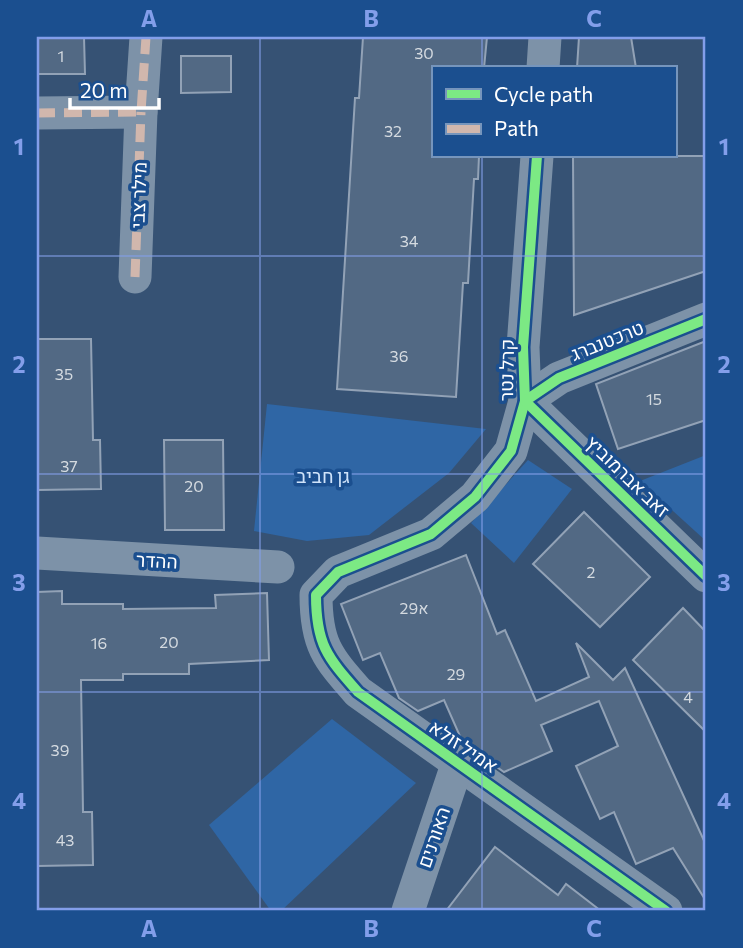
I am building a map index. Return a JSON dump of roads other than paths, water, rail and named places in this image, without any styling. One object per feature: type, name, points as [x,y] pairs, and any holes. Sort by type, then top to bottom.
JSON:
[{"type":"street","name":"מילר צבי","points":[[135,277],[146,37]]},
{"type":"street","points":[[543,66],[545,37]]},
{"type":"street","points":[[37,113],[141,112]]},
{"type":"street","name":"קרל נטר","points":[[338,572],[431,534],[475,498],[511,451],[525,401],[523,347],[537,158]]},
{"type":"street","name":"טרכטנברג","points":[[525,401],[559,378],[706,319]]},
{"type":"street","name":"זאב אברמוביץ","points":[[525,401],[706,576]]},
{"type":"street","name":"ההדר","points":[[37,553],[278,567]]},
{"type":"street","name":"אמיל זולא","points":[[338,572],[316,596],[316,625],[328,657],[358,692],[666,911]]},
{"type":"street","name":"האורנים","points":[[408,911],[458,762]]},
{"type":"park label","name":"גן חביב","points":[[323,475]]}]
